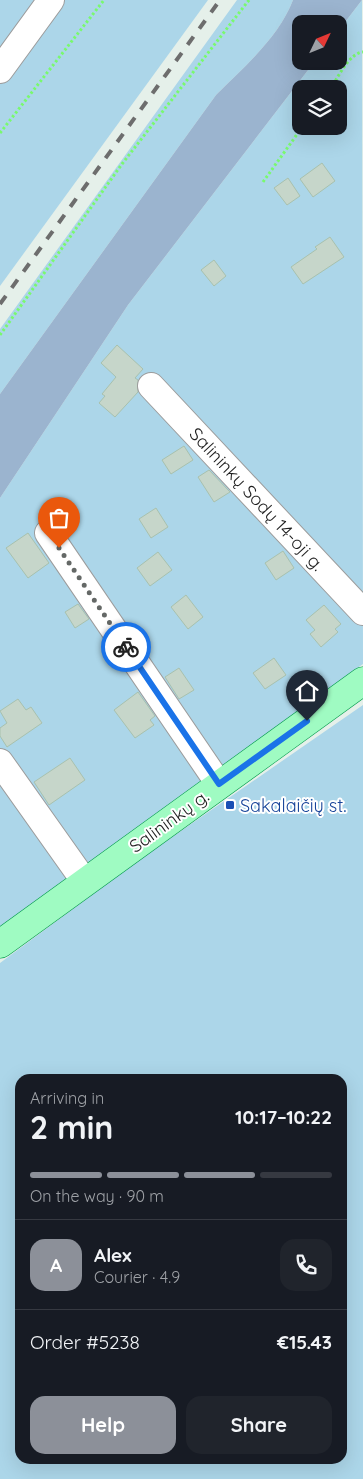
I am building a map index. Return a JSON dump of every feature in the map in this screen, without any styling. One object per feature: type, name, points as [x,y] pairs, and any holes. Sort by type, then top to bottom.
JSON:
[{"type":"main road","name":"Salininkų g.","points":[[0,944],[363,681]]},
{"type":"street","points":[[0,70],[51,0]]},
{"type":"street","name":"Salininkų Sodų 14-oji g.","points":[[151,386],[363,612]]},
{"type":"street","points":[[48,532],[219,784]]},
{"type":"street","points":[[0,762],[85,882]]},
{"type":"path","points":[[0,133],[104,0]]},
{"type":"path","points":[[0,335],[122,164],[249,0]]},
{"type":"path","points":[[336,80],[352,57],[358,52],[363,52]]},
{"type":"path","points":[[263,182],[297,135]]},
{"type":"shaded area","points":[[0,0],[208,0],[0,286]]},
{"type":"shaded area","points":[[237,0],[293,0],[287,14],[270,39],[216,95],[0,394],[0,329]]},
{"type":"shaded area","points":[[293,0],[362,0],[348,18],[348,15],[292,15],[292,70],[308,70],[300,80],[292,80],[292,91],[128,305],[0,498],[0,394],[216,95],[260,51],[287,14]]},
{"type":"shaded area","points":[[362,0],[363,664],[0,928],[0,498],[128,305],[292,91],[292,135],[347,135],[347,80],[300,80],[308,70],[348,70],[348,18]]},
{"type":"shaded area","points":[[363,705],[363,1479],[0,1479],[0,963],[139,860]]},
{"type":"building","points":[[322,163],[335,181],[313,197],[300,179]]},
{"type":"building","points":[[288,178],[300,196],[287,205],[274,188]]},
{"type":"building","points":[[330,237],[344,257],[303,284],[291,267],[317,249],[315,247]]},
{"type":"building","points":[[214,260],[226,276],[214,286],[201,270]]},
{"type":"building","points":[[117,345],[143,369],[135,378],[138,380],[138,392],[115,417],[99,403],[105,396],[102,394],[116,377],[101,363]]},
{"type":"building","points":[[184,446],[193,460],[171,474],[162,460]]},
{"type":"building","points":[[209,470],[230,492],[214,502],[198,477]]},
{"type":"building","points":[[156,508],[168,527],[151,538],[139,519]]},
{"type":"building","points":[[28,533],[49,563],[28,578],[6,548]]},
{"type":"building","points":[[283,551],[294,568],[276,580],[265,563]]},
{"type":"building","points":[[158,552],[172,570],[150,586],[137,568]]},
{"type":"building","points":[[186,595],[203,617],[188,629],[171,607]]},
{"type":"building","points":[[78,604],[89,619],[75,628],[65,612]]},
{"type":"building","points":[[324,605],[341,624],[335,629],[338,632],[321,647],[310,634],[315,630],[306,620]]},
{"type":"building","points":[[274,658],[286,675],[265,689],[253,673]]},
{"type":"building","points":[[179,668],[194,690],[179,699],[165,677]]},
{"type":"building","points":[[138,692],[155,716],[150,720],[154,725],[135,738],[114,710]]},
{"type":"building","points":[[18,699],[26,710],[31,707],[42,723],[7,747],[0,736],[0,728],[7,723],[0,711]]},
{"type":"building","points":[[70,758],[85,780],[49,805],[34,782]]},
{"type":"railway","points":[[0,304],[220,0]]},
{"type":"way so far","points":[[59,548],[126,647]]},
{"type":"place","name":"Sakalaičių st.","points":[[230,805]]},
{"type":"route","points":[[126,647],[219,784],[307,721]]}]
